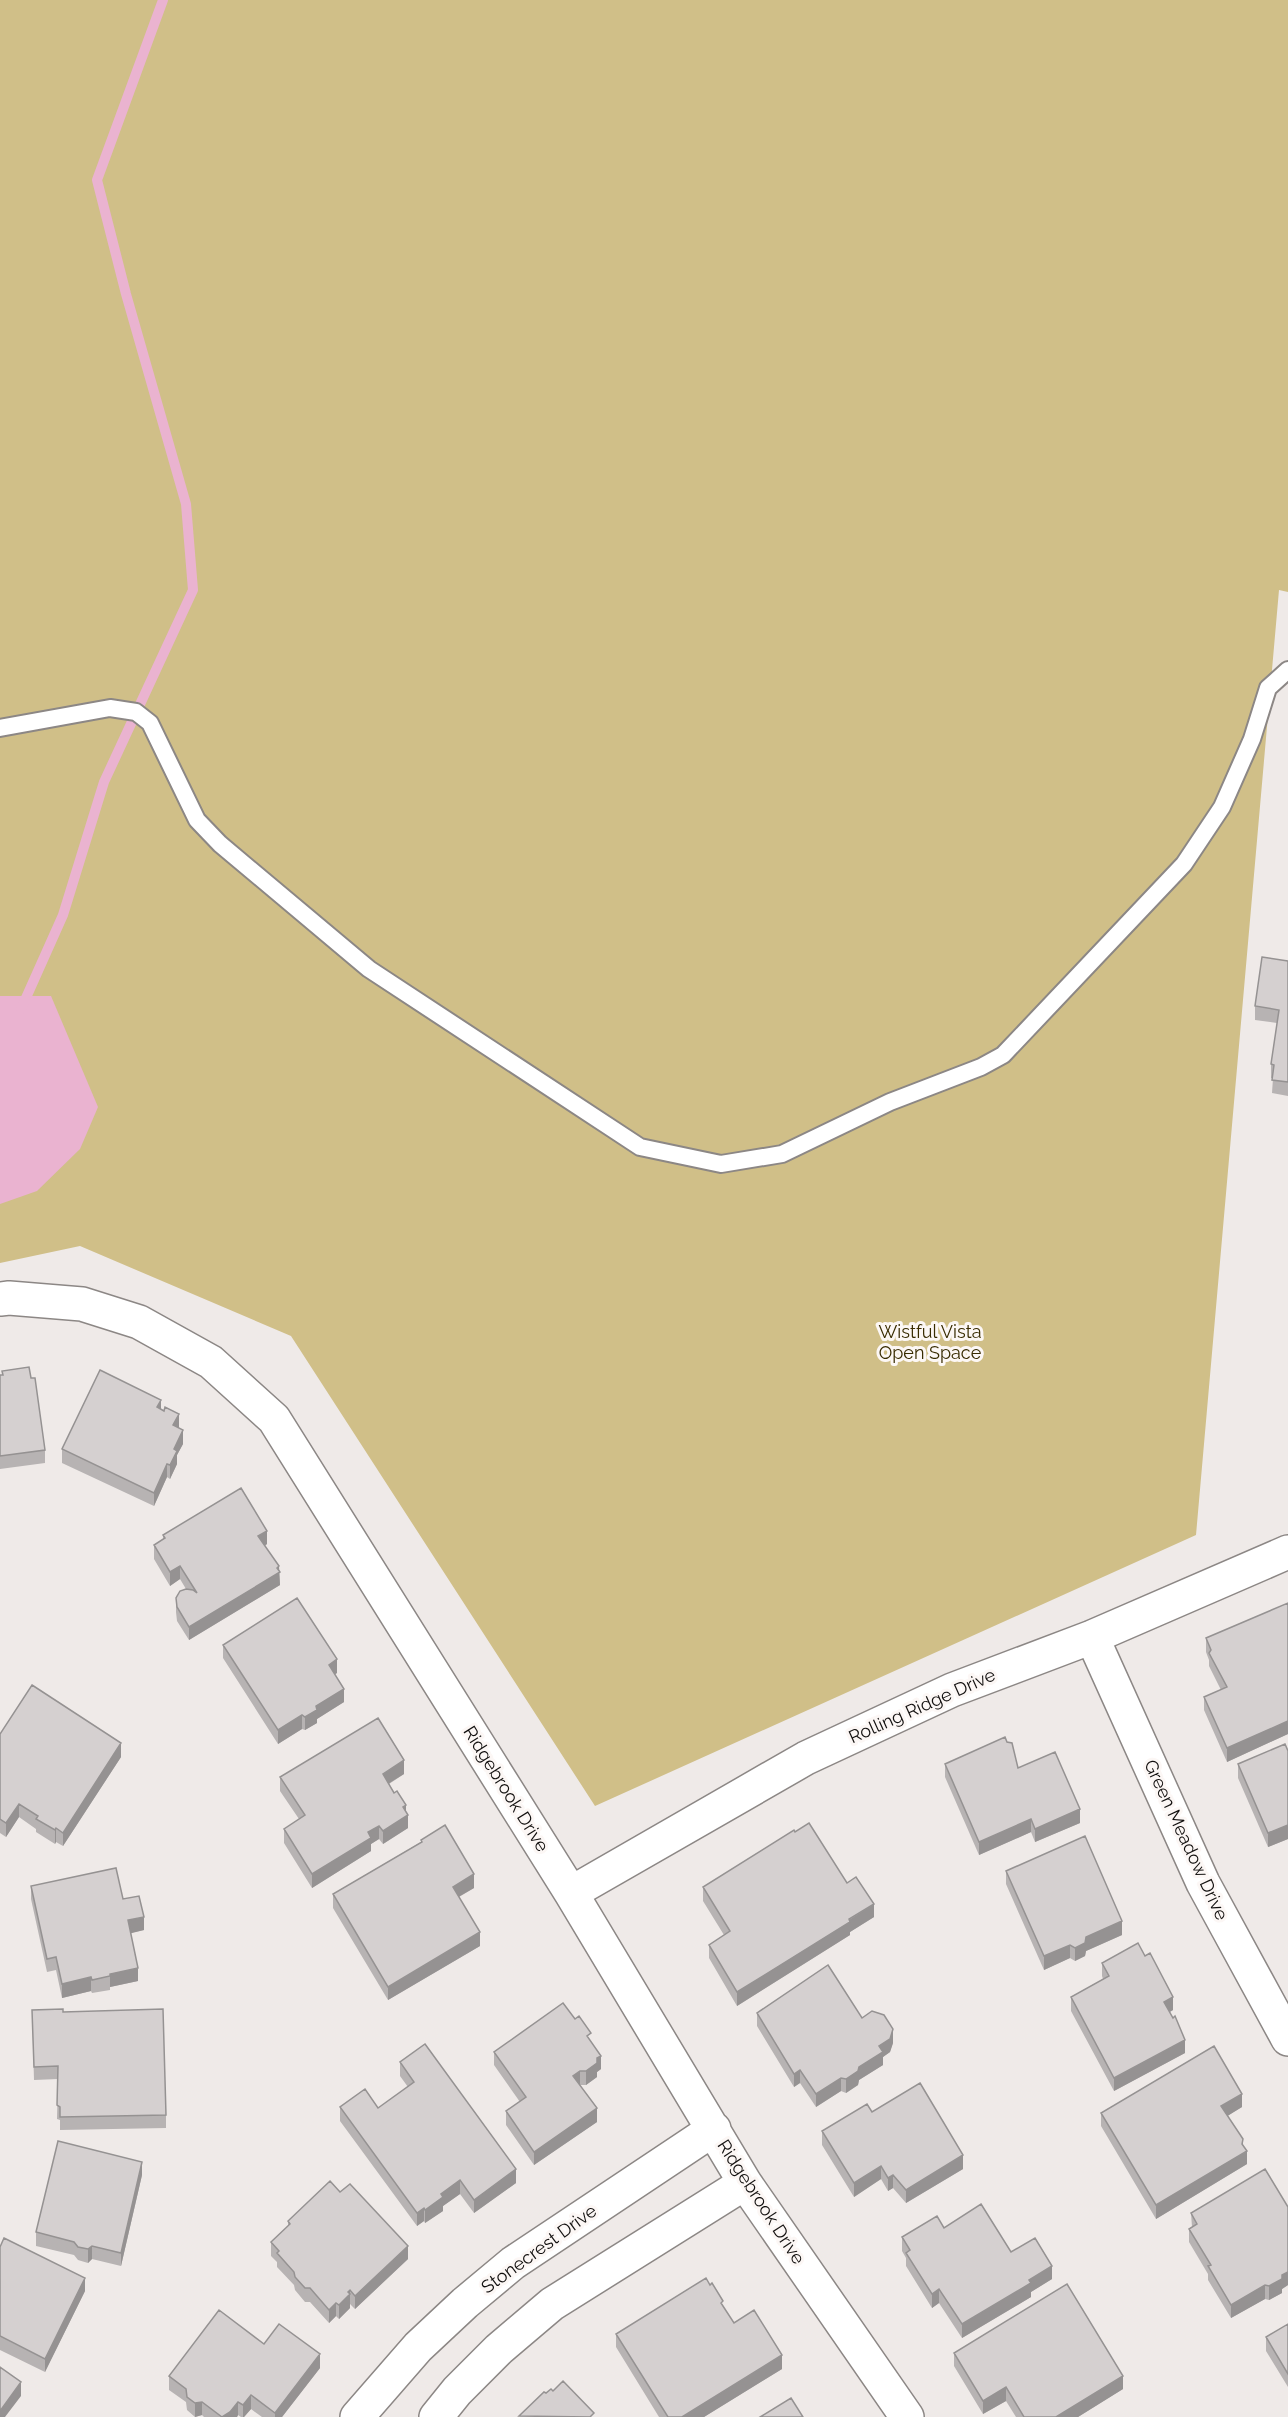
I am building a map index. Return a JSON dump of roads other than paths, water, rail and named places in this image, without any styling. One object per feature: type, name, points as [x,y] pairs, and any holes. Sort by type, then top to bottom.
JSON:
[{"type":"street","name":"Ridgebrook Drive","points":[[0,1299],[82,1304],[139,1322],[211,1362],[274,1419],[571,1893],[745,2183],[907,2417]]},
{"type":"street","name":"Rolling Ridge Drive","points":[[571,1893],[806,1758],[952,1690],[1092,1637],[1288,1552]]},
{"type":"street","name":"Green Meadow Drive","points":[[1092,1637],[1203,1883],[1288,2039]]},
{"type":"street","name":"Stonecrest Drive","points":[[357,2417],[418,2347],[465,2303],[513,2263],[714,2129]]},
{"type":"street","points":[[436,2417],[457,2391],[499,2349],[552,2304],[745,2183]]},
{"type":"lane","points":[[0,728],[110,708],[136,712],[150,723],[197,820],[220,844],[369,969],[640,1147],[721,1164],[782,1154],[890,1102],[981,1067],[1003,1055],[1184,864],[1221,807],[1252,739],[1268,688],[1288,670]]},
{"type":"waterway","points":[[21,1009],[63,915],[104,782],[193,590],[186,504],[126,294],[97,180],[163,0]]},
{"type":"park label","name":"Wistful Vista Open Space","points":[[930,1342]]}]
